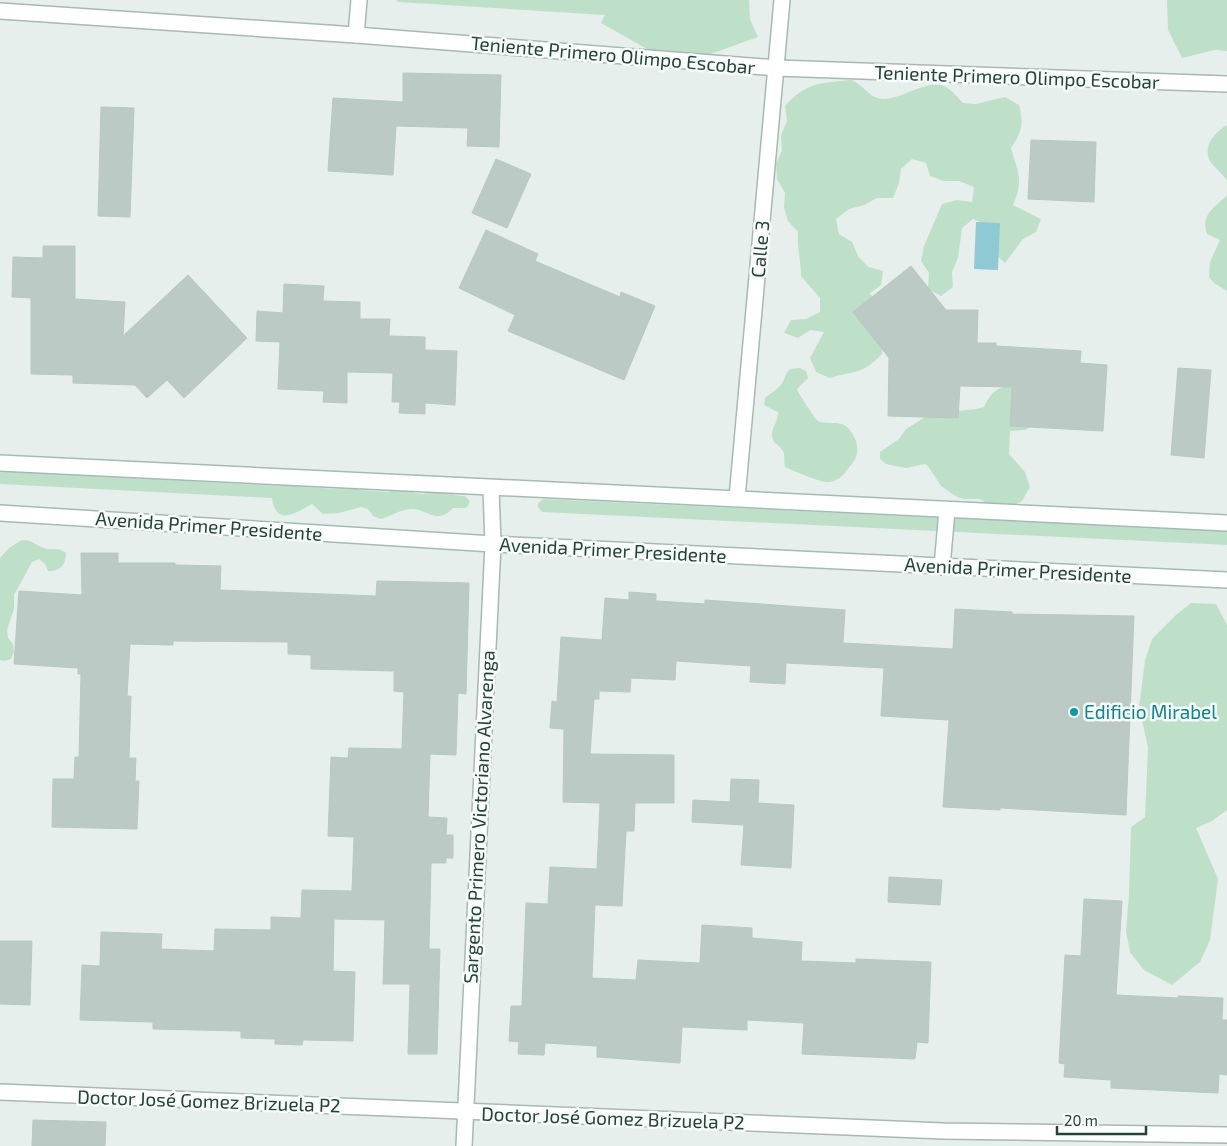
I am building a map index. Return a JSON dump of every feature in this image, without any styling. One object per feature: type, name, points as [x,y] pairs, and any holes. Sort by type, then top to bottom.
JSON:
[{"type":"street","points":[[356,35],[359,0]]},
{"type":"street","name":"Calle 3","points":[[737,498],[782,0]]},
{"type":"street","name":"Teniente Primero Olimpo Escobar","points":[[0,11],[356,35],[776,68],[1227,84]]},
{"type":"street","points":[[0,463],[1227,523]]},
{"type":"street","name":"Sargento Primero Victoriano Alvarenga","points":[[464,1146],[493,544],[491,488]]},
{"type":"street","points":[[942,567],[947,510]]},
{"type":"street","name":"Avenida Primer Presidente","points":[[0,513],[493,544],[1227,580]]},
{"type":"street","name":"Doctor José Gomez Brizuela P2","points":[[0,1092],[465,1112],[943,1139],[1227,1135]]},
{"type":"green space","points":[[396,0],[749,0],[750,19],[758,37],[677,66],[601,23],[605,15],[398,2]]},
{"type":"green space","points":[[1167,0],[1227,0],[1227,51],[1215,50],[1182,58],[1168,30]]},
{"type":"green space","points":[[851,80],[874,97],[883,99],[899,96],[931,85],[939,85],[949,89],[963,103],[976,104],[1005,97],[1019,105],[1021,128],[1011,148],[1019,176],[1018,189],[1013,205],[1041,219],[1036,232],[1023,239],[1005,263],[994,253],[987,225],[973,219],[962,228],[958,258],[952,272],[953,287],[941,296],[928,289],[929,273],[921,261],[924,246],[942,204],[957,200],[972,202],[974,187],[959,181],[944,181],[930,176],[926,163],[912,159],[901,169],[899,183],[893,198],[877,198],[864,205],[849,209],[836,219],[839,234],[852,242],[858,256],[868,267],[883,271],[881,285],[869,294],[882,301],[882,354],[864,369],[830,378],[816,372],[810,358],[824,332],[810,330],[798,338],[784,333],[791,320],[806,319],[820,312],[820,298],[801,276],[798,232],[788,221],[784,208],[785,193],[777,179],[776,164],[782,150],[781,135],[787,121],[785,106],[807,88],[823,83]]},
{"type":"green space","points":[[1227,125],[1227,181],[1209,159],[1208,148],[1213,137]]},
{"type":"green space","points":[[1227,195],[1227,291],[1214,283],[1209,277],[1210,262],[1220,240],[1207,234],[1205,221],[1210,212]]},
{"type":"green space","points":[[800,368],[806,371],[808,378],[797,389],[814,416],[821,422],[839,423],[846,426],[855,438],[857,453],[855,459],[843,475],[833,481],[822,481],[785,467],[784,452],[772,438],[778,412],[764,405],[765,398],[781,385],[790,369]]},
{"type":"green space","points":[[1014,383],[1038,423],[1025,430],[1010,431],[1009,454],[1025,472],[1030,487],[1022,501],[1001,511],[994,509],[980,499],[957,497],[941,486],[925,464],[906,468],[886,464],[880,459],[880,452],[899,439],[906,429],[930,414],[984,407],[996,391]]},
{"type":"green space","points":[[0,471],[280,486],[288,481],[303,483],[306,487],[336,489],[349,487],[360,490],[388,492],[397,487],[410,488],[414,493],[424,494],[432,489],[453,492],[454,495],[465,496],[470,501],[465,508],[453,508],[442,516],[410,509],[380,519],[373,516],[368,509],[361,507],[339,513],[323,514],[312,504],[293,514],[282,515],[274,507],[272,498],[0,484]]},
{"type":"green space","points":[[544,499],[1227,531],[1227,545],[542,512],[538,507],[538,503]]},
{"type":"green space","points":[[22,540],[47,549],[59,549],[66,553],[66,557],[59,569],[52,571],[48,571],[45,564],[39,559],[32,562],[14,595],[14,609],[7,630],[14,652],[11,659],[4,661],[0,660],[0,558],[9,548]]},
{"type":"green space","points":[[1191,603],[1216,604],[1227,625],[1227,810],[1212,821],[1196,828],[1218,879],[1210,940],[1200,962],[1172,985],[1144,970],[1130,952],[1126,931],[1131,827],[1145,817],[1148,747],[1139,708],[1145,660],[1152,639]]},
{"type":"water","points":[[976,222],[1000,223],[998,270],[974,269]]},
{"type":"building","points":[[403,73],[501,75],[499,147],[467,146],[468,128],[396,126],[393,175],[328,171],[333,98],[403,102]]},
{"type":"building","points":[[101,107],[134,108],[130,217],[98,216]]},
{"type":"building","points":[[1031,140],[1096,142],[1094,202],[1028,199]]},
{"type":"building","points":[[496,159],[531,174],[507,228],[472,213]]},
{"type":"building","points":[[486,230],[538,254],[535,261],[620,297],[621,292],[655,306],[624,380],[508,331],[515,315],[459,288]]},
{"type":"building","points":[[43,246],[75,246],[75,299],[125,302],[123,336],[188,275],[247,338],[184,398],[167,380],[147,398],[135,385],[73,383],[73,375],[31,374],[31,298],[12,297],[13,257],[43,258]]},
{"type":"building","points":[[911,266],[946,310],[978,310],[977,343],[996,343],[996,346],[1081,351],[1080,363],[1107,365],[1103,431],[1010,426],[1012,387],[960,386],[958,418],[888,416],[889,358],[853,312]]},
{"type":"building","points":[[284,284],[324,286],[323,301],[360,302],[360,319],[390,319],[389,336],[425,337],[425,350],[457,351],[455,405],[425,403],[425,414],[399,413],[400,402],[392,402],[393,373],[347,372],[347,403],[323,402],[324,391],[278,389],[280,342],[256,341],[257,311],[283,313]]},
{"type":"building","points":[[1178,368],[1211,370],[1204,458],[1171,455]]},
{"type":"building","points":[[81,553],[118,553],[118,563],[175,563],[175,565],[221,566],[220,590],[376,596],[377,581],[469,583],[466,694],[458,693],[456,755],[430,754],[428,817],[447,818],[446,835],[453,835],[453,858],[446,858],[446,863],[431,863],[429,949],[440,949],[437,1054],[408,1054],[410,984],[383,984],[385,920],[334,919],[333,971],[355,972],[353,1041],[303,1040],[302,1045],[275,1044],[275,1039],[241,1038],[241,1031],[153,1029],[153,1022],[80,1020],[82,965],[100,966],[101,932],[162,934],[161,949],[214,951],[215,929],[271,930],[271,917],[301,918],[302,890],[352,891],[354,837],[328,836],[331,757],[348,758],[349,748],[402,749],[404,692],[394,691],[394,671],[311,669],[311,655],[288,654],[288,642],[173,641],[173,645],[130,644],[127,696],[131,696],[129,758],[136,758],[135,781],[139,781],[137,829],[52,827],[53,779],[74,779],[75,757],[79,757],[81,674],[78,674],[78,668],[14,664],[19,591],[82,595]]},
{"type":"building","points":[[629,592],[656,594],[656,601],[705,604],[705,600],[845,610],[843,643],[953,649],[955,609],[1012,612],[1012,614],[1134,616],[1126,815],[943,807],[949,720],[881,716],[884,668],[786,663],[785,684],[750,682],[751,666],[676,661],[675,680],[631,678],[630,692],[599,691],[599,699],[594,699],[590,754],[674,755],[674,803],[635,803],[634,831],[626,831],[622,906],[595,905],[592,978],[636,980],[638,960],[700,963],[702,925],[752,928],[752,938],[802,942],[801,961],[856,963],[856,959],[931,962],[928,1043],[917,1042],[915,1059],[802,1054],[804,1023],[747,1020],[747,1030],[682,1027],[680,1063],[597,1057],[597,1046],[545,1043],[544,1055],[518,1054],[519,1042],[509,1041],[511,1006],[522,1006],[526,903],[548,904],[550,867],[597,869],[600,803],[563,802],[564,729],[550,728],[552,701],[557,702],[561,637],[602,640],[605,598],[629,600]]},
{"type":"building","points":[[731,779],[759,780],[758,803],[794,805],[791,868],[741,865],[744,825],[692,822],[693,800],[730,802]]},
{"type":"building","points":[[889,877],[942,880],[940,905],[888,902]]},
{"type":"building","points":[[1084,899],[1122,901],[1116,995],[1223,998],[1222,1020],[1227,1020],[1227,1075],[1219,1074],[1218,1093],[1111,1088],[1111,1080],[1064,1077],[1065,1064],[1059,1063],[1065,955],[1081,956]]},
{"type":"building","points":[[0,941],[32,941],[30,1005],[0,1004]]},
{"type":"building","points":[[33,1120],[106,1122],[105,1146],[32,1146]]},
{"type":"place","name":"Edificio Mirabel","points":[[1074,712]]}]
